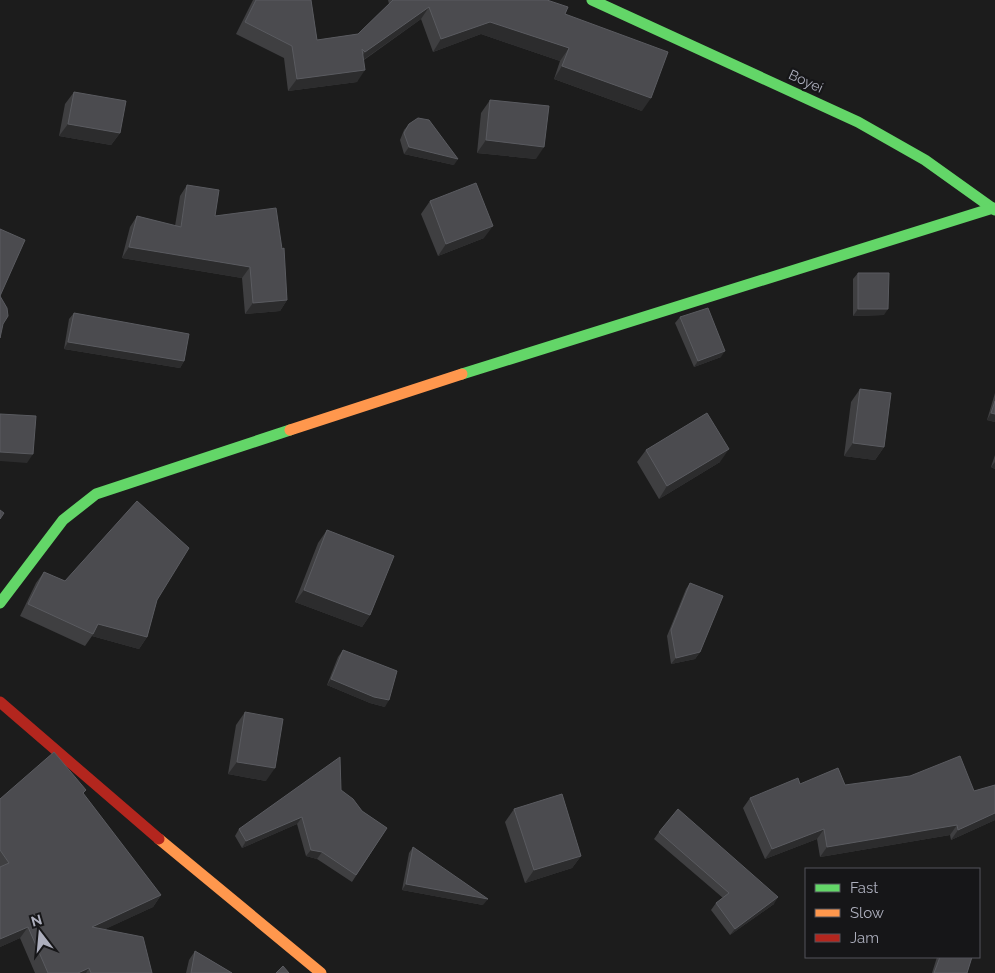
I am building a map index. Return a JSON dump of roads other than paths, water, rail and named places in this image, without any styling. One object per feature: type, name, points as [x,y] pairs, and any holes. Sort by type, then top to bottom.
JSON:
[{"type":"street","name":"Boyei","points":[[592,0],[858,122],[925,160],[994,209]]},
{"type":"street","points":[[0,602],[63,520],[96,494],[498,362],[994,209]]},
{"type":"street","points":[[0,702],[129,813],[321,973]]}]
